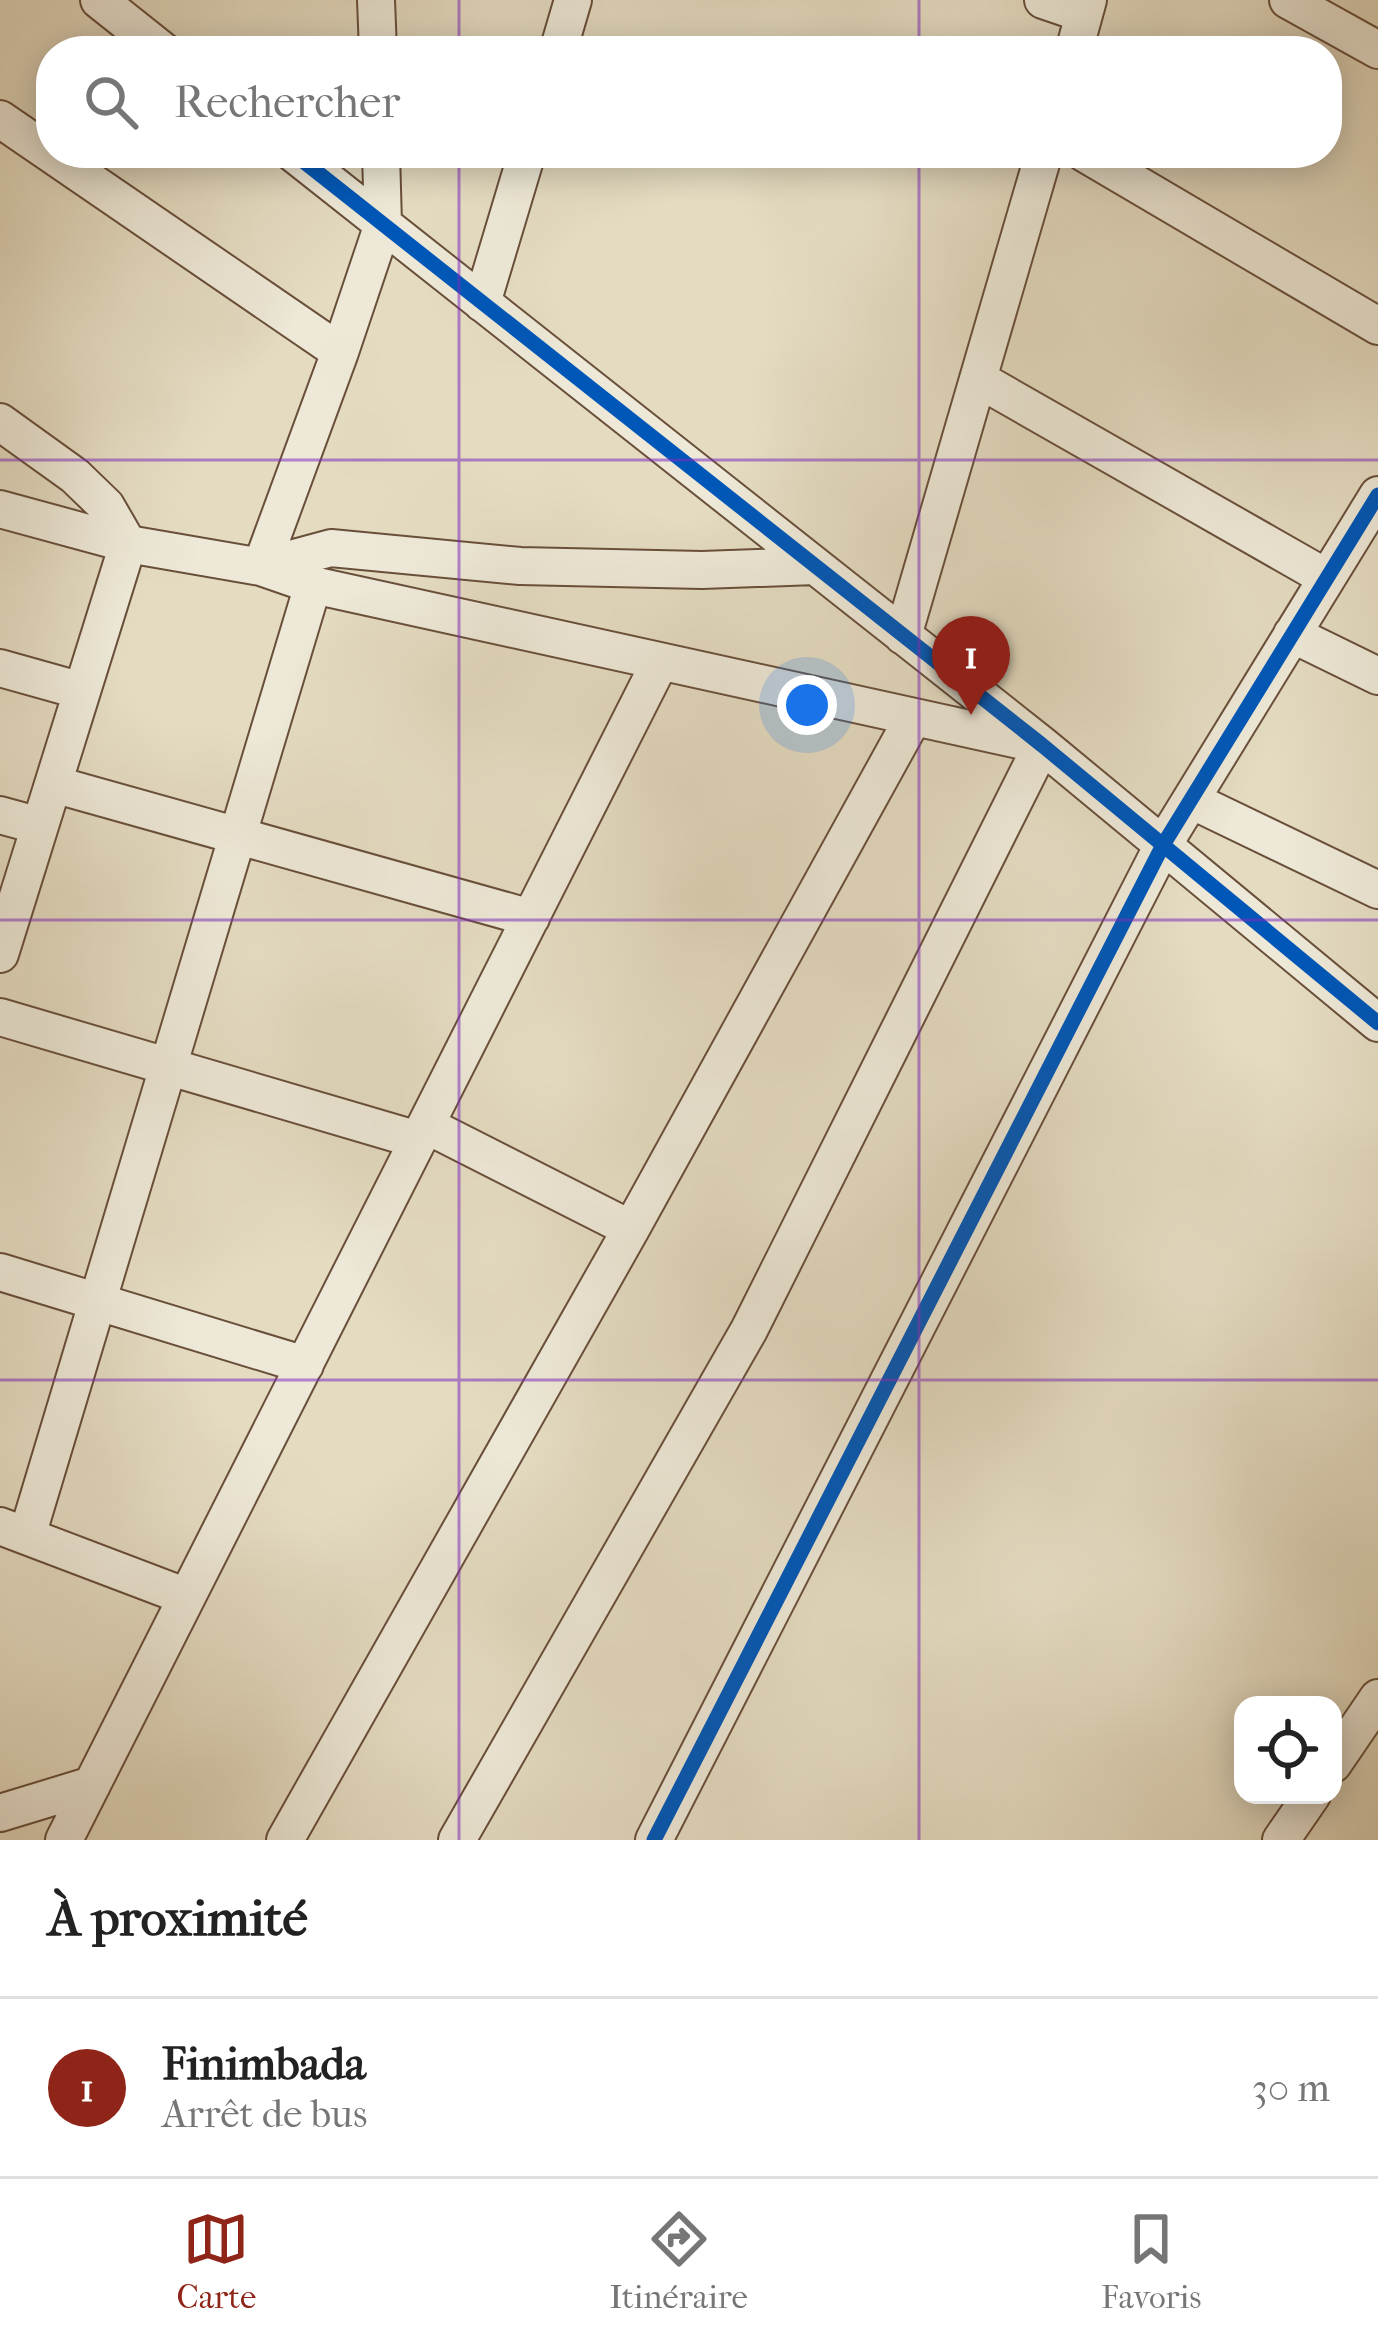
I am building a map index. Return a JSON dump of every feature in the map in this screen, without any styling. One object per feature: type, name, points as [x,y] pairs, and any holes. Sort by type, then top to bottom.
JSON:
[{"type":"street","points":[[99,0],[144,36]]},
{"type":"street","points":[[376,0],[377,36]]},
{"type":"street","points":[[562,36],[573,0]]},
{"type":"street","points":[[1043,0],[1086,7],[1077,36]]},
{"type":"street","points":[[1288,0],[1378,50]]},
{"type":"street","points":[[0,118],[36,143]]},
{"type":"street","points":[[73,168],[340,352]]},
{"type":"street","points":[[312,168],[1042,745],[1378,1023]]},
{"type":"street","points":[[260,567],[383,224],[381,168]]},
{"type":"street","points":[[482,303],[522,168]]},
{"type":"street","points":[[903,636],[1040,168]]},
{"type":"street","points":[[1109,168],[1378,326]]},
{"type":"street","points":[[978,379],[1327,578]]},
{"type":"street","points":[[0,422],[75,476],[106,506],[128,544],[0,954]]},
{"type":"street","points":[[654,1840],[1163,845],[1378,495]]},
{"type":"street","points":[[0,509],[128,544],[260,567],[314,585],[1042,745]]},
{"type":"street","points":[[260,567],[331,548],[520,566],[702,570],[815,566]]},
{"type":"street","points":[[188,1597],[14,1531],[98,1302],[314,585]]},
{"type":"street","points":[[1292,634],[1378,676]]},
{"type":"street","points":[[64,1840],[660,662]]},
{"type":"street","points":[[0,668],[82,691]]},
{"type":"street","points":[[285,1840],[632,1229],[913,718]]},
{"type":"street","points":[[457,1840],[749,1330],[1042,745]]},
{"type":"street","points":[[53,784],[531,918]]},
{"type":"street","points":[[1191,800],[1378,890]]},
{"type":"street","points":[[0,815],[40,826]]},
{"type":"street","points":[[0,1017],[168,1067],[422,1132],[632,1229]]},
{"type":"street","points":[[0,1272],[305,1365]]},
{"type":"street","points":[[1342,1751],[1378,1698]]},
{"type":"street","points":[[0,1813],[92,1785]]},
{"type":"street","points":[[1281,1840],[1306,1804]]},
{"type":"cycle path","points":[[312,168],[1042,745],[1378,1023]]},
{"type":"cycle path","points":[[654,1840],[1163,845],[1378,495]]},
{"type":"place","name":"Finimbada","points":[[971,715]]}]
